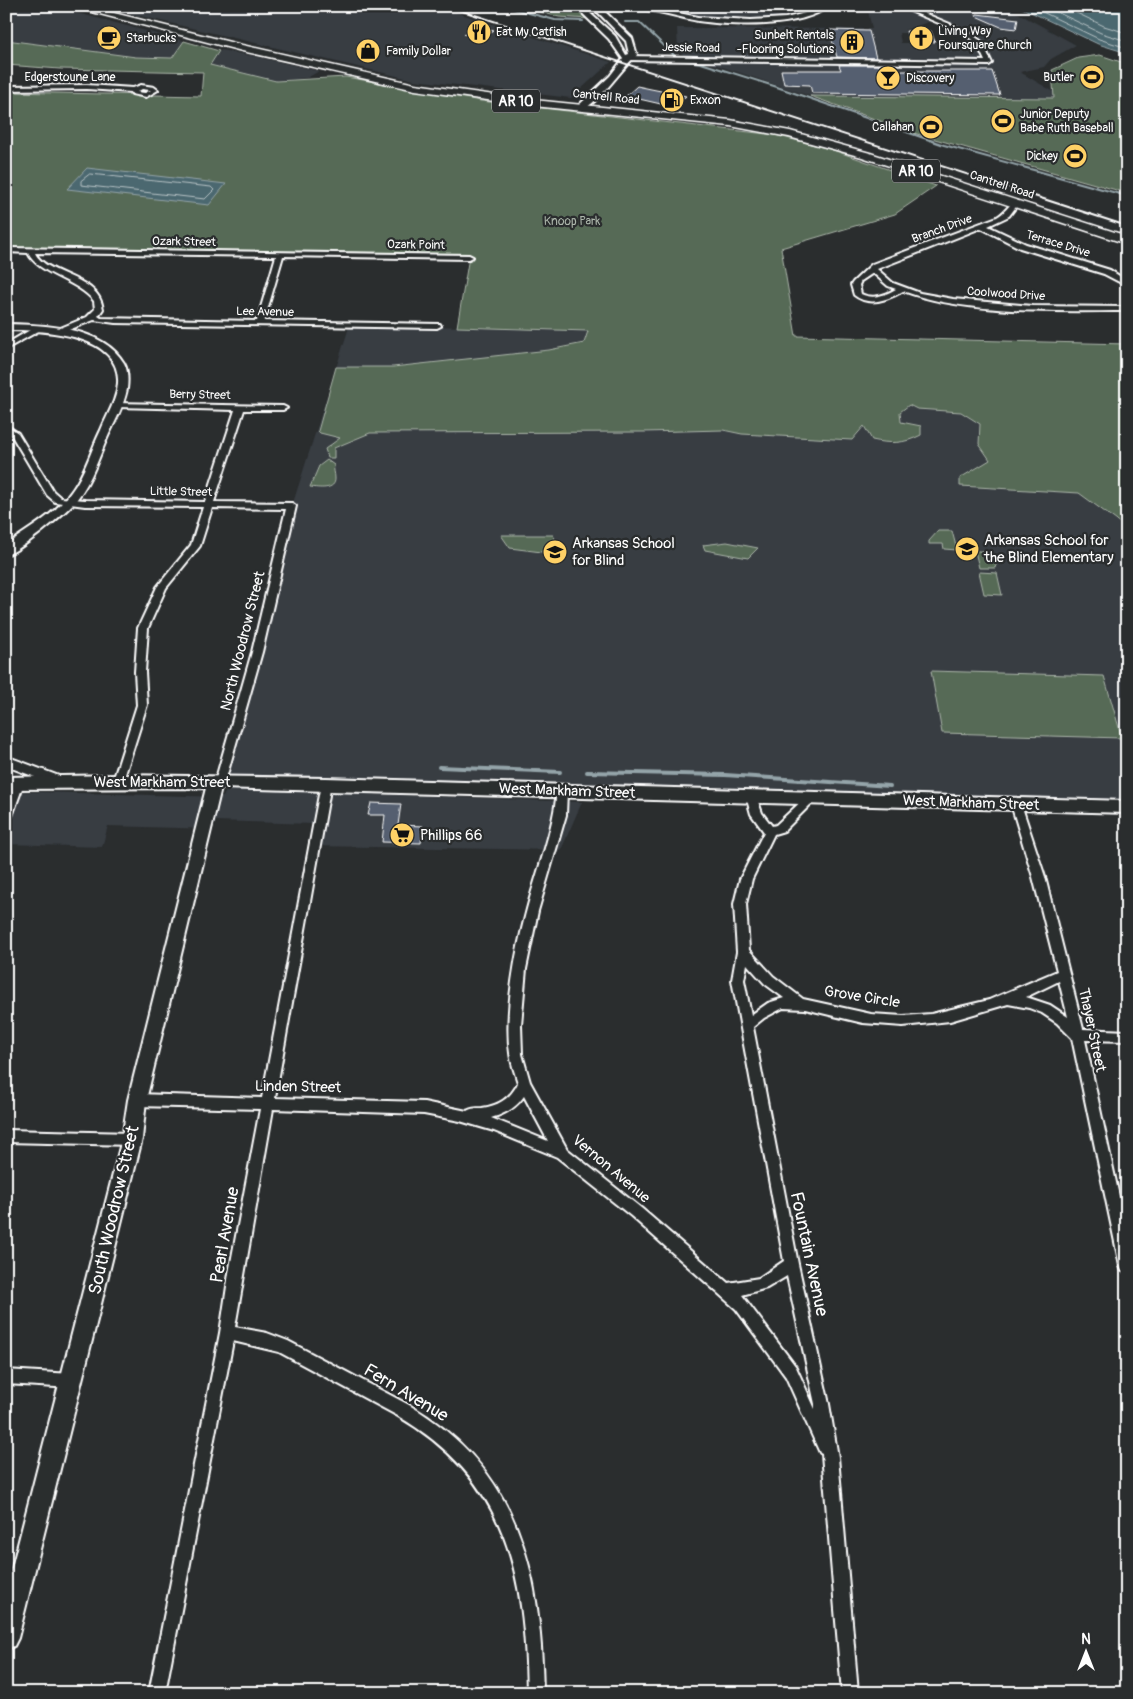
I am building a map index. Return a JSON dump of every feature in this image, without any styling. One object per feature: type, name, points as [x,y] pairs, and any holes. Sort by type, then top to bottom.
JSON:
[{"type":"main road","name":"Cantrell Road","points":[[74,6],[242,48],[415,87],[730,124],[782,133],[843,148],[1127,240]]},
{"type":"main road","name":"West Markham Street","points":[[13,783],[118,781],[326,784],[1127,807]]},
{"type":"main road","name":"South Woodrow Street","points":[[6,1638],[132,1139],[137,1100],[217,782]]},
{"type":"street","points":[[578,6],[612,38],[623,56],[627,58]]},
{"type":"street","points":[[584,12],[596,8],[644,8],[706,20],[782,20],[820,11],[826,6]]},
{"type":"street","name":"Jessie Road","points":[[627,58],[989,62],[980,42],[967,33],[901,6]]},
{"type":"street","points":[[581,108],[613,78],[627,58],[633,55],[630,43],[596,8]]},
{"type":"street","name":"Edgerstoune Lane","points":[[6,88],[80,87],[134,90]]},
{"type":"street","name":"Branch Drive","points":[[900,290],[878,300],[858,296],[855,290],[856,282],[874,270],[873,268],[1004,217],[1015,204]]},
{"type":"street","name":"Terrace Drive","points":[[982,226],[1022,246],[1107,272],[1127,284]]},
{"type":"street","name":"Ozark Street","points":[[6,250],[362,256]]},
{"type":"street","points":[[32,251],[39,263],[96,296],[99,308],[94,317],[61,331]]},
{"type":"street","points":[[260,323],[280,255]]},
{"type":"street","name":"Ozark Point","points":[[362,256],[469,257]]},
{"type":"street","points":[[874,270],[881,280],[900,290]]},
{"type":"street","name":"Coolwood Drive","points":[[900,290],[984,306],[1127,309]]},
{"type":"street","name":"Lee Avenue","points":[[94,317],[100,320],[115,321],[437,326]]},
{"type":"street","points":[[6,327],[61,331],[94,342],[116,360],[123,380],[117,406],[87,473],[70,501],[6,551]]},
{"type":"street","points":[[6,348],[40,328]]},
{"type":"street","name":"Berry Street","points":[[117,406],[283,408]]},
{"type":"street","points":[[118,781],[142,705],[140,672],[143,628],[157,594],[195,546],[240,408]]},
{"type":"street","name":"Little Street","points":[[6,427],[15,435],[50,494],[58,500],[85,503],[292,506]]},
{"type":"street","name":"North Woodrow Street","points":[[217,782],[257,652],[292,506]]},
{"type":"street","points":[[6,761],[62,782]]},
{"type":"street","points":[[6,816],[13,783]]},
{"type":"street","name":"Pearl Avenue","points":[[157,1693],[227,1332],[236,1273],[269,1103],[326,784]]},
{"type":"street","name":"Vernon Avenue","points":[[562,791],[560,815],[532,911],[520,969],[516,1054],[524,1084],[562,1153],[636,1212],[741,1304],[792,1372],[817,1432],[830,1457]]},
{"type":"street","points":[[752,796],[757,814],[770,831],[780,828],[812,798]]},
{"type":"street","name":"Thayer Street","points":[[1016,804],[1042,886],[1070,999],[1127,1266]]},
{"type":"street","name":"Fountain Avenue","points":[[770,831],[746,880],[740,904],[743,952],[738,980],[791,1264],[822,1404],[830,1457],[850,1693]]},
{"type":"street","name":"Grove Circle","points":[[743,952],[769,980],[799,1002],[848,1015],[900,1021],[937,1018],[1008,999],[1063,974]]},
{"type":"street","name":"Grove Circle","points":[[1008,999],[1030,1002],[1045,1007],[1068,1024],[1076,1034]]},
{"type":"street","name":"Grove Circle","points":[[746,1026],[769,1008],[799,1002]]},
{"type":"street","points":[[1076,1034],[1127,1036]]},
{"type":"street","name":"Linden Street","points":[[137,1100],[382,1105],[486,1114],[500,1110],[515,1100],[524,1084]]},
{"type":"street","name":"Linden Street","points":[[459,1113],[507,1128],[562,1153]]},
{"type":"street","points":[[6,1136],[132,1139]]},
{"type":"street","points":[[727,1290],[760,1286],[791,1264]]},
{"type":"street","name":"Fern Avenue","points":[[227,1332],[272,1342],[400,1409],[433,1430],[462,1455],[481,1476],[506,1517],[527,1584],[534,1629],[535,1693]]},
{"type":"street","points":[[6,1377],[72,1381]]},
{"type":"shaded area","points":[[6,6],[51,6],[184,41],[172,58],[136,57],[6,40]]},
{"type":"shaded area","points":[[97,6],[436,6],[611,62],[571,98],[414,80]]},
{"type":"shaded area","points":[[653,6],[816,6],[799,13],[776,18],[708,17]]},
{"type":"shaded area","points":[[867,6],[899,6],[934,20],[905,30],[906,33],[899,33],[901,43],[978,43],[987,60],[990,60],[981,42],[968,32],[905,6],[1005,6],[1076,45],[1051,59],[1044,67],[1020,72],[1054,92],[1054,98],[810,96],[707,62],[691,60],[678,51],[677,28],[872,29]]},
{"type":"shaded area","points":[[221,50],[319,71],[307,78],[276,81],[209,65]]},
{"type":"shaded area","points":[[350,324],[1127,344],[1127,807],[215,782],[250,681],[292,506]]},
{"type":"shaded area","points":[[227,789],[582,802],[561,850],[309,846],[314,824],[216,821],[213,829],[108,826],[102,847],[6,844],[6,791],[223,797]]},
{"type":"green space","points":[[518,6],[574,6],[589,19],[559,17]]},
{"type":"green space","name":"Knoop Park","points":[[6,40],[136,57],[172,58],[184,41],[219,51],[210,65],[276,81],[346,77],[481,101],[775,135],[830,149],[936,186],[895,214],[781,248],[796,336],[1127,344],[1127,525],[1124,526],[1079,493],[960,486],[960,478],[990,460],[979,444],[980,424],[961,412],[917,409],[909,405],[900,412],[901,422],[921,426],[921,435],[897,442],[872,440],[864,426],[852,440],[742,434],[723,430],[370,433],[334,448],[334,458],[328,458],[325,449],[340,438],[318,431],[336,367],[393,367],[549,350],[584,343],[588,331],[457,327],[469,257],[6,252],[6,92],[201,96],[203,72],[60,69],[6,65]]},
{"type":"green space","name":"Junior Deputy Babe Ruth Baseball","points":[[1100,55],[1127,64],[1127,193],[917,134],[810,96],[1054,98],[1052,70],[1078,58]]},
{"type":"green space","points":[[327,460],[334,465],[335,482],[326,488],[310,487],[319,466]]},
{"type":"green space","points":[[938,531],[952,531],[957,550],[944,549],[943,544],[929,544],[929,541]]},
{"type":"green space","points":[[501,535],[553,535],[560,549],[557,554],[510,548]]},
{"type":"green space","points":[[727,542],[758,548],[748,558],[705,550],[703,545]]},
{"type":"green space","points":[[975,551],[985,551],[992,555],[996,565],[995,568],[979,568]]},
{"type":"green space","points":[[979,572],[997,573],[1002,595],[984,594]]},
{"type":"green space","points":[[931,671],[1104,676],[1122,738],[942,733]]},
{"type":"water","points":[[1018,6],[1127,6],[1127,53],[1098,44]]},
{"type":"water","points":[[87,168],[226,184],[209,205],[67,189]]},
{"type":"building","points":[[977,14],[1018,19],[1016,29],[1001,27],[976,16]]},
{"type":"building","name":"Eat My Catfish","points":[[477,26],[494,30],[483,38],[464,34]]},
{"type":"building","name":"Sunbelt Rentals -Flooring Solutions","points":[[829,30],[869,31],[876,58],[837,57]]},
{"type":"building","name":"Living Way Foursquare Church","points":[[906,31],[931,31],[935,42],[910,42]]},
{"type":"building","name":"Discovery","points":[[839,65],[879,65],[880,71],[992,71],[1000,95],[812,93],[810,85],[784,84],[781,70],[841,70]]},
{"type":"building","points":[[637,86],[686,96],[674,107],[626,96]]},
{"type":"building","points":[[371,803],[401,804],[398,825],[423,826],[421,843],[382,842],[385,815],[368,815]]},
{"type":"waterway","points":[[502,6],[555,20],[583,21]]},
{"type":"waterway","points":[[625,22],[639,22],[675,56]]},
{"type":"waterway","points":[[686,61],[701,63],[774,86],[944,145],[1127,196]]},
{"type":"waterway","points":[[439,767],[560,772]]},
{"type":"waterway","points":[[587,772],[725,775],[890,786]]},
{"type":"railway","points":[[447,6],[1127,226]]},
{"type":"place","name":"Eat My Catfish","points":[[479,32]]},
{"type":"place","name":"Starbucks","points":[[109,38]]},
{"type":"place","name":"Living Way Foursquare Church","points":[[921,38]]},
{"type":"place","name":"Sunbelt Rentals -Flooring Solutions","points":[[852,42]]},
{"type":"place","name":"Family Dollar","points":[[368,51]]},
{"type":"place","name":"Butler","points":[[1092,77]]},
{"type":"place","name":"Discovery","points":[[888,78]]},
{"type":"place","name":"Exxon","points":[[672,100]]},
{"type":"place","name":"Junior Deputy Babe Ruth Baseball","points":[[1003,121]]},
{"type":"place","name":"Callahan","points":[[931,127]]},
{"type":"place","name":"Dickey","points":[[1075,156]]},
{"type":"place","name":"Arkansas School for the Blind Elementary","points":[[967,549]]},
{"type":"place","name":"Arkansas School for Blind","points":[[555,552]]},
{"type":"place","name":"Phillips 66","points":[[402,835]]}]
